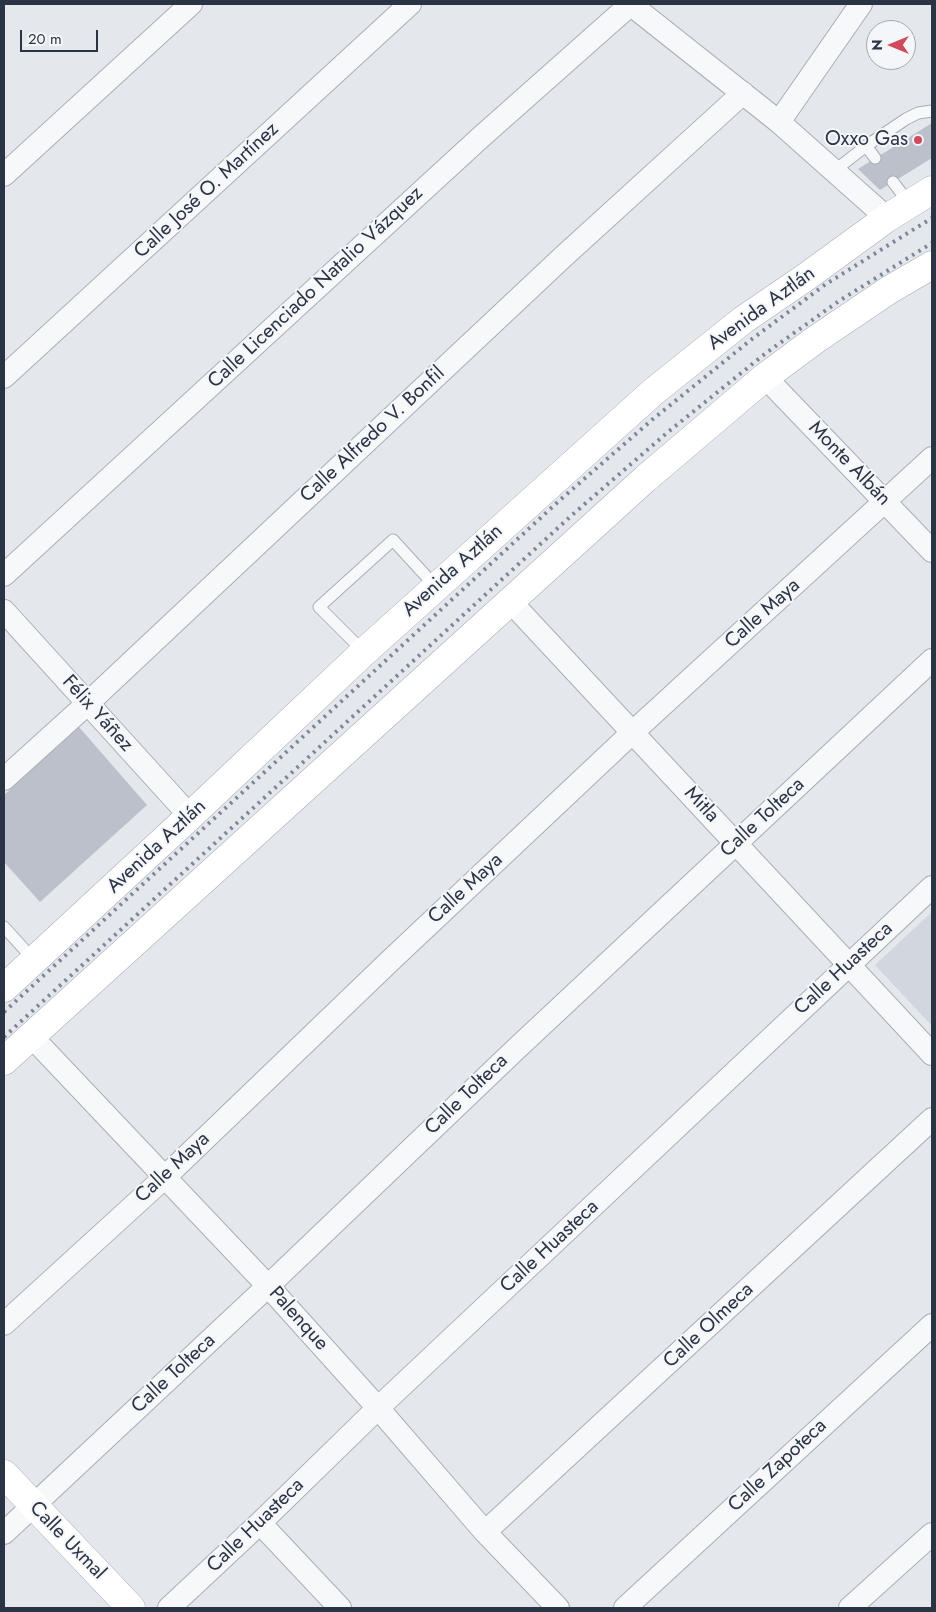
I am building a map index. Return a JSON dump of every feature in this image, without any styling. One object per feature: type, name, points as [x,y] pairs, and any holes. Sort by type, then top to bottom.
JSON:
[{"type":"main road","name":"Avenida Aztlán","points":[[4,988],[364,652],[653,392],[743,320],[887,218],[912,192]]},
{"type":"main road","points":[[4,1061],[344,750],[645,479],[765,377],[889,290],[932,265]]},
{"type":"main road","name":"Calle Uxmal","points":[[4,1474],[131,1608]]},
{"type":"street","points":[[4,175],[191,4]]},
{"type":"street","name":"Calle José O. Martínez","points":[[4,377],[410,4]]},
{"type":"street","points":[[630,4],[779,122],[887,218]]},
{"type":"street","name":"Calle Licenciado Natalio Vázquez","points":[[4,575],[481,137],[630,4]]},
{"type":"street","points":[[779,122],[861,4]]},
{"type":"street","name":"Calle Alfredo V. Bonfil","points":[[4,779],[87,704],[564,256],[743,93]]},
{"type":"street","name":"Monte Albán","points":[[765,377],[932,551]]},
{"type":"street","name":"Calle Maya","points":[[4,1324],[164,1178],[392,959],[633,732],[932,458]]},
{"type":"street","name":"Mitla","points":[[510,602],[932,1054]]},
{"type":"street","name":"Félix Yáñez","points":[[4,611],[190,816]]},
{"type":"street","name":"Calle Tolteca","points":[[4,1533],[932,660]]},
{"type":"street","name":"Calle Huasteca","points":[[169,1608],[260,1523],[378,1408],[932,887]]},
{"type":"street","name":"Palenque","points":[[31,1036],[268,1286],[378,1408],[485,1532],[558,1608]]},
{"type":"street","name":"Calle Olmeca","points":[[485,1532],[932,1119]]},
{"type":"street","name":"Calle Zapoteca","points":[[625,1608],[932,1325]]},
{"type":"street","points":[[260,1523],[340,1608]]},
{"type":"street","points":[[850,1608],[932,1534]]},
{"type":"lane","points":[[834,171],[866,146],[912,116],[925,111],[932,111]]},
{"type":"lane","points":[[866,146],[875,158]]},
{"type":"lane","points":[[364,652],[320,607],[393,540],[436,587]]},
{"type":"lane","points":[[4,927],[34,960]]},
{"type":"shaded area","points":[[932,912],[932,1026],[875,965]]},
{"type":"building","name":"Oxxo Gas","points":[[932,123],[932,158],[880,190],[858,169]]},
{"type":"building","points":[[79,727],[147,805],[40,902],[4,862],[4,795]]},
{"type":"railway","points":[[4,1012],[560,500],[653,419],[752,339],[826,284],[932,218]]},
{"type":"railway","points":[[4,1037],[572,515],[668,432],[766,353],[839,301],[932,243]]},
{"type":"place","name":"Oxxo Gas","points":[[918,140]]}]
